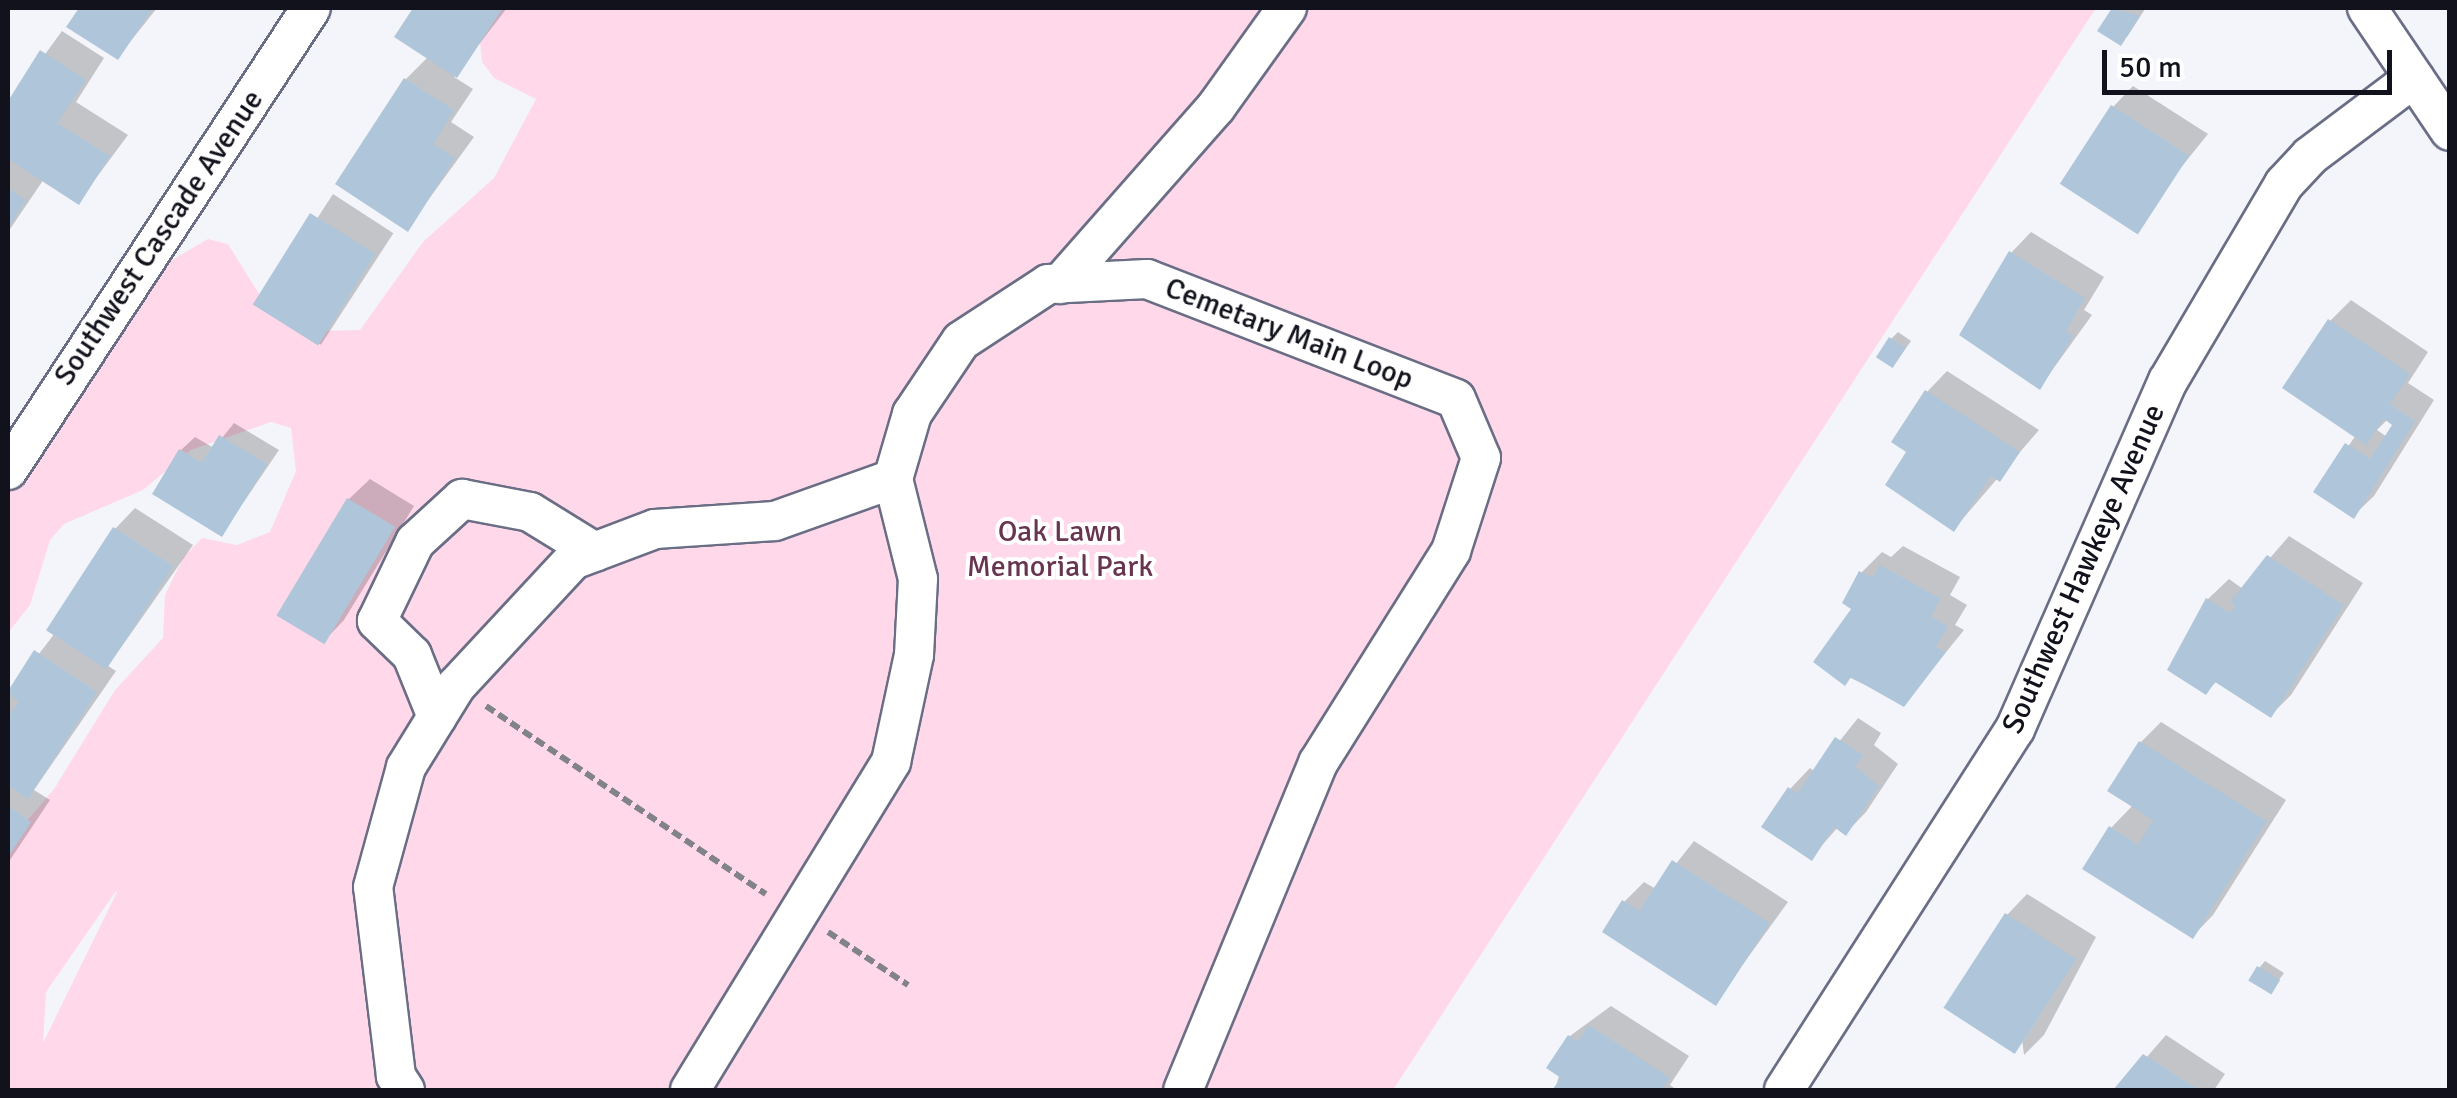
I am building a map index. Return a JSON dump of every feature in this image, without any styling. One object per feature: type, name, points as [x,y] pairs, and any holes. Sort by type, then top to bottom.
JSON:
[{"type":"street","name":"Southwest Cascade Avenue","points":[[8,470],[310,8]]},
{"type":"street","points":[[1060,284],[1216,107],[1287,8]]},
{"type":"street","points":[[2368,8],[2450,131]]},
{"type":"street","name":"Southwest Hawkeye Avenue","points":[[1784,1090],[2016,730],[2168,380],[2275,199],[2310,156],[2414,78]]},
{"type":"street","name":"Cemetary Main Loop","points":[[893,479],[912,414],[961,341],[1048,284],[1146,279],[1456,399],[1481,458],[1452,552],[1318,763],[1184,1090]]},
{"type":"street","points":[[405,1090],[396,1076],[373,887],[406,767],[446,701],[514,617],[573,560],[655,529],[775,520],[893,479],[918,579],[914,655],[891,762],[690,1090]]},
{"type":"street","points":[[446,701],[412,655],[378,621],[416,542],[462,498],[530,512],[595,552]]},
{"type":"path","points":[[446,701],[800,913],[908,985]]},
{"type":"green space","name":"Oak Lawn Memorial Park","points":[[497,8],[2096,8],[1393,1090],[8,1090],[8,843],[54,789],[115,690],[163,638],[165,595],[183,558],[202,538],[237,545],[270,532],[296,471],[291,428],[271,422],[191,450],[143,490],[64,524],[50,540],[30,605],[8,633],[8,474],[167,263],[208,239],[228,244],[261,297],[315,331],[360,330],[423,242],[494,178],[536,99],[494,78],[482,62],[480,41]],"holes":[[[117,892],[43,1043],[46,992]]]},
{"type":"building","points":[[79,8],[153,8],[118,60],[66,27]]},
{"type":"building","points":[[413,8],[503,8],[457,78],[394,37]]},
{"type":"building","points":[[2112,8],[2140,16],[2121,46],[2097,31]]},
{"type":"building","points":[[40,50],[86,80],[57,123],[110,156],[79,205],[8,159],[8,101]]},
{"type":"building","points":[[404,78],[454,110],[433,144],[455,158],[408,232],[335,184]]},
{"type":"building","points":[[2111,105],[2189,156],[2138,234],[2060,184]]},
{"type":"building","points":[[8,188],[26,200],[8,228]]},
{"type":"building","points":[[310,213],[375,254],[318,345],[253,305]]},
{"type":"building","points":[[2009,251],[2085,298],[2066,331],[2073,336],[2040,390],[1959,335]]},
{"type":"building","points":[[2328,319],[2410,374],[2390,404],[2415,421],[2354,519],[2313,492],[2345,443],[2370,459],[2392,425],[2384,419],[2366,445],[2282,388]]},
{"type":"building","points":[[1889,337],[1906,348],[1893,368],[1876,357]]},
{"type":"building","points":[[1925,390],[2020,452],[2000,482],[1991,476],[1954,532],[1885,485],[1906,452],[1891,442]]},
{"type":"building","points":[[219,435],[267,464],[222,537],[152,494],[179,449],[202,463]]},
{"type":"building","points":[[347,498],[395,527],[324,644],[276,615]]},
{"type":"building","points":[[113,527],[173,566],[106,669],[46,630]]},
{"type":"building","points":[[2267,555],[2344,605],[2271,718],[2215,682],[2206,695],[2167,670],[2206,598],[2230,613],[2235,606],[2230,602]]},
{"type":"building","points":[[1880,565],[1941,599],[1931,616],[1948,626],[1936,647],[1946,652],[1904,707],[1851,677],[1845,686],[1813,662],[1851,609],[1842,603],[1859,571],[1872,578]]},
{"type":"building","points":[[34,650],[97,692],[28,799],[8,785],[8,718],[18,702],[8,691]]},
{"type":"building","points":[[1835,737],[1863,755],[1855,766],[1879,786],[1846,836],[1834,827],[1812,861],[1761,827],[1788,787],[1797,794]]},
{"type":"building","points":[[2139,741],[2267,821],[2193,939],[2082,869],[2109,826],[2138,845],[2153,820],[2107,791]]},
{"type":"building","points":[[8,806],[31,822],[8,857]]},
{"type":"building","points":[[1672,860],[1770,923],[1716,1006],[1602,932],[1622,900],[1639,911]]},
{"type":"building","points":[[2005,913],[2076,959],[2015,1054],[1943,1008]]},
{"type":"building","points":[[2257,966],[2280,980],[2271,994],[2248,981]]},
{"type":"building","points":[[1589,1025],[1670,1078],[1662,1090],[1552,1090],[1561,1078],[1546,1068],[1568,1035],[1578,1041]]},
{"type":"building","points":[[2143,1054],[2199,1090],[2113,1090]]}]
